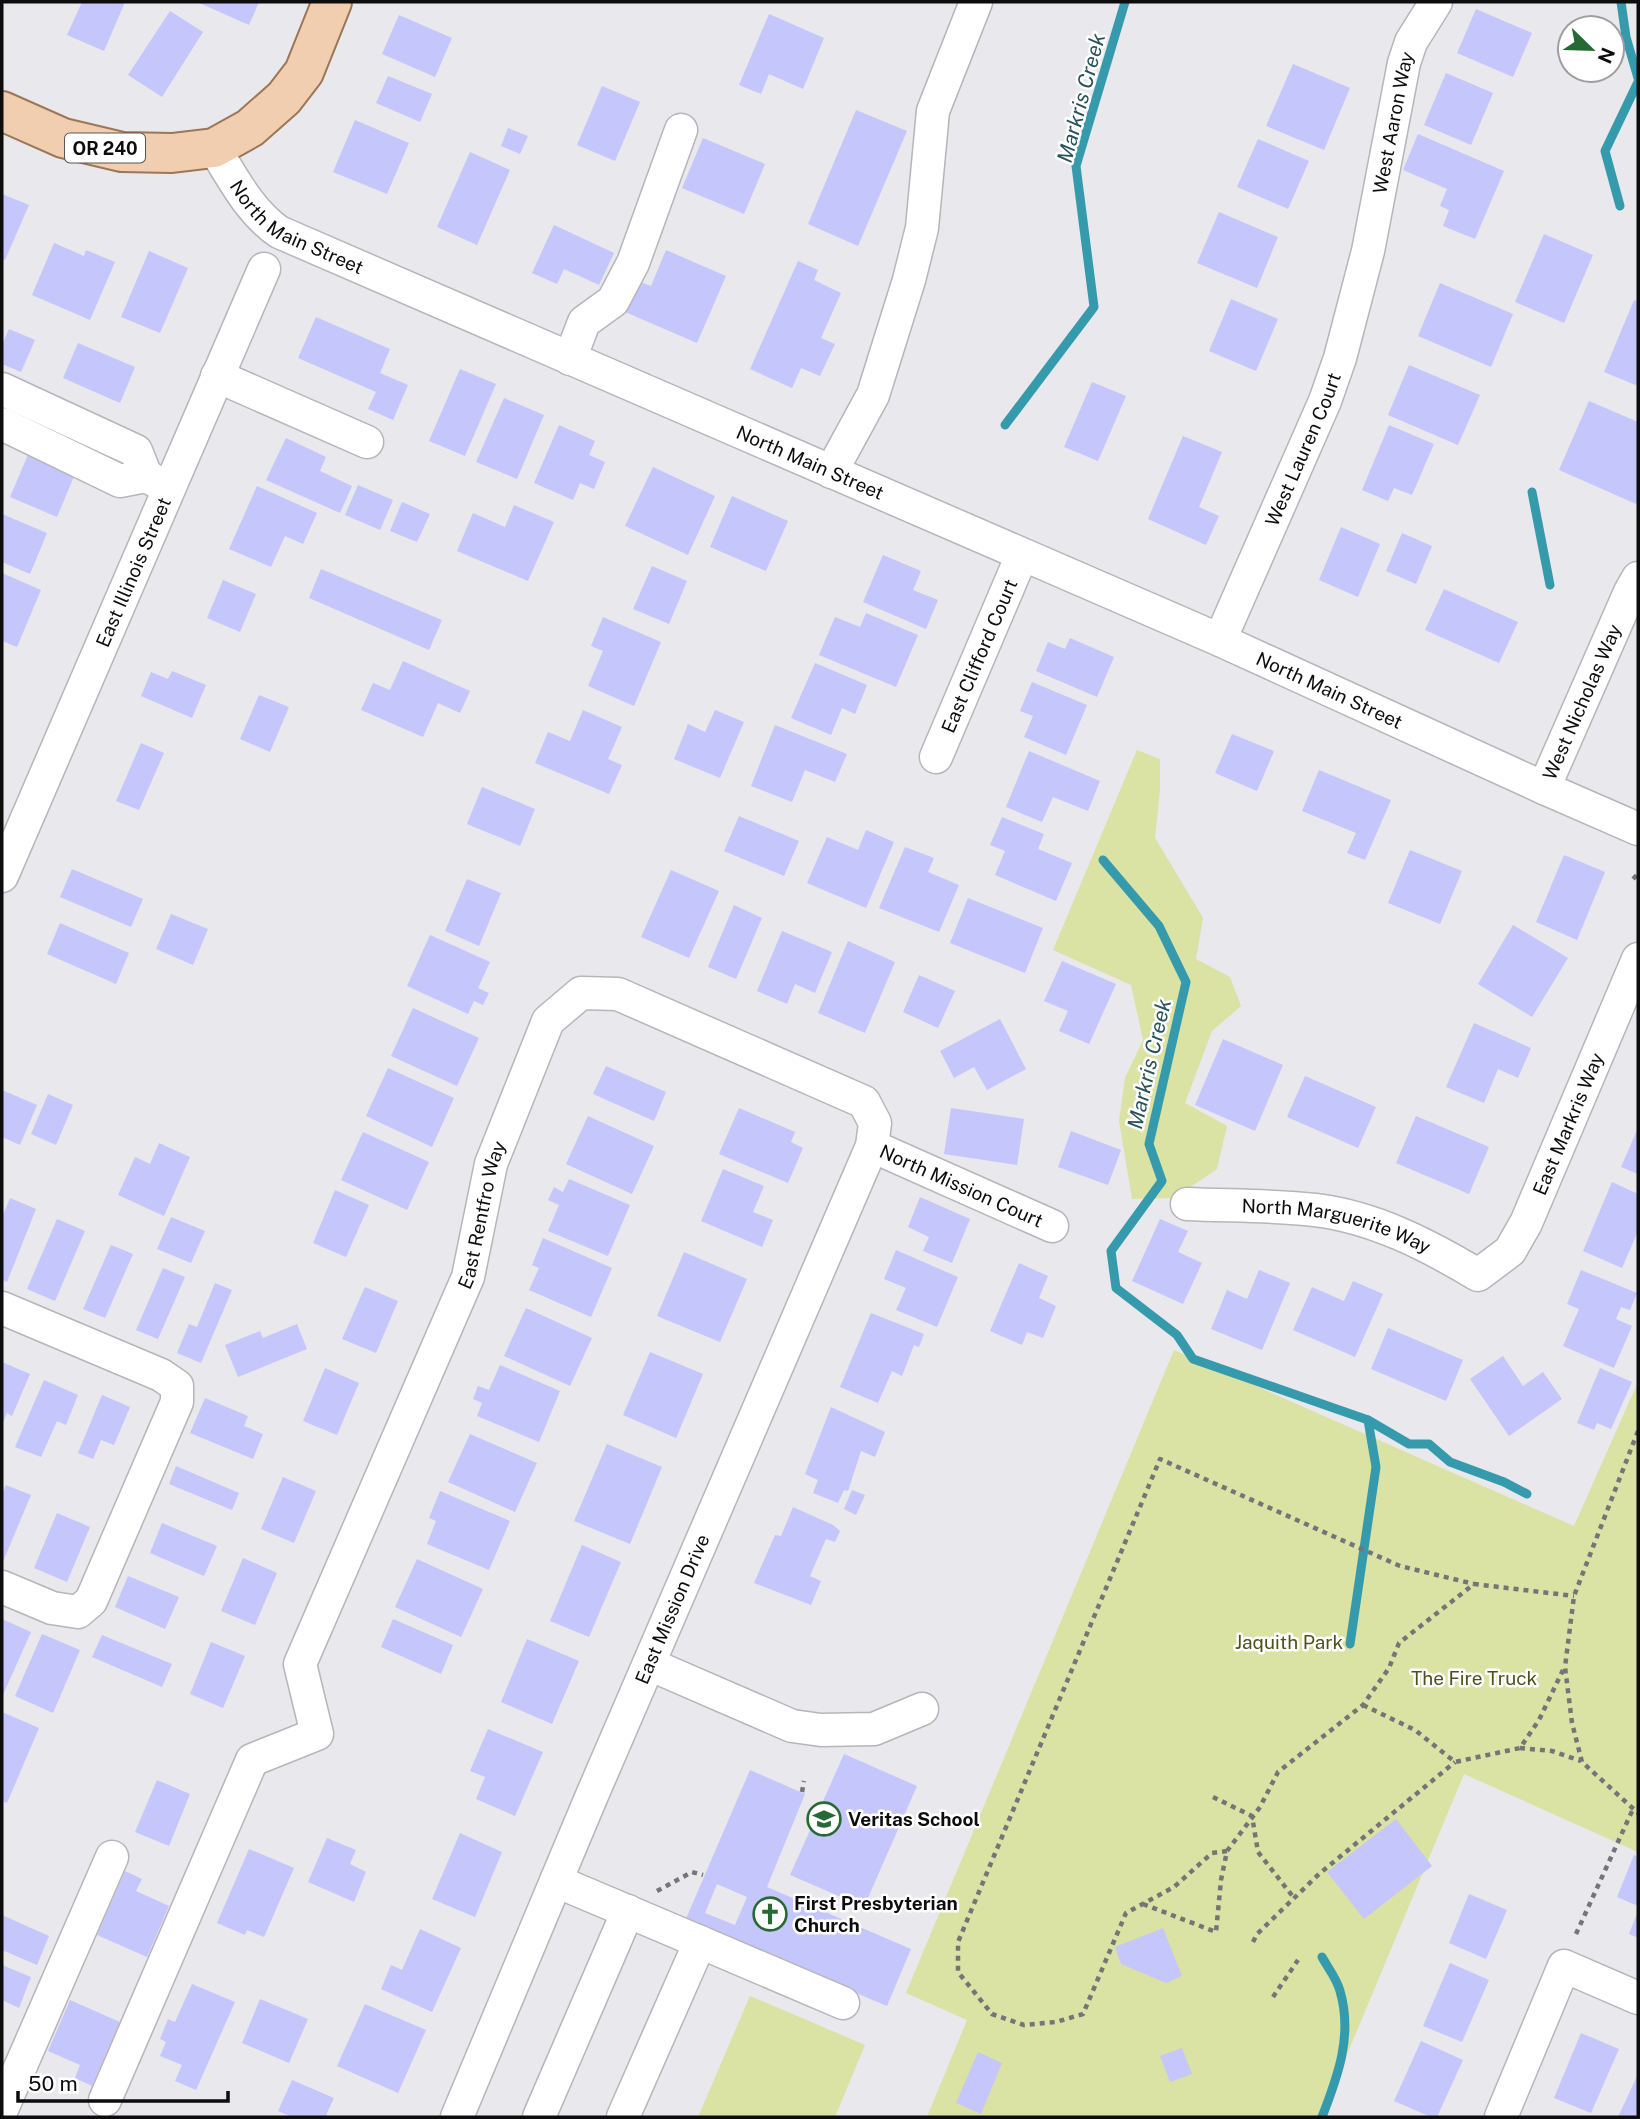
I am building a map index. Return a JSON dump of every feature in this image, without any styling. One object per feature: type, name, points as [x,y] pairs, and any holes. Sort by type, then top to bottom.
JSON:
[{"type":"main road","name":"OR 240","points":[[2,111],[63,138],[122,152],[172,153],[214,148],[250,128],[284,98],[304,72],[332,2]]},
{"type":"street","points":[[831,472],[873,395],[909,280],[922,228],[933,111],[976,2]]},
{"type":"street","name":"West Aaron Way","points":[[1368,251],[1404,63],[1411,42],[1436,2]]},
{"type":"street","points":[[570,359],[584,322],[612,301],[633,263],[681,130]]},
{"type":"street","name":"North Main Street","points":[[214,148],[251,206],[264,221],[279,232],[1220,640],[1638,828]]},
{"type":"street","name":"West Lauren Court","points":[[1220,640],[1325,401],[1340,358],[1368,251]]},
{"type":"street","name":"East Illinois Street","points":[[2,876],[9,837],[158,482],[217,376],[264,269]]},
{"type":"street","points":[[217,376],[367,442]]},
{"type":"street","points":[[2,388],[136,451],[158,482]]},
{"type":"street","points":[[2,424],[120,481],[158,482]]},
{"type":"street","name":"East Clifford Court","points":[[936,757],[1022,555]]},
{"type":"street","name":"West Nicholas Way","points":[[1544,788],[1638,578]]},
{"type":"street","name":"East Markris Way","points":[[1478,1275],[1510,1251],[1526,1223],[1638,959]]},
{"type":"street","name":"East Rentfro Way","points":[[105,2100],[252,1760],[317,1734],[300,1664],[468,1277],[491,1164],[548,1021],[581,993],[618,994],[864,1102]]},
{"type":"street","name":"East Mission Drive","points":[[457,2117],[872,1146],[875,1123],[864,1102]]},
{"type":"street","name":"North Mission Court","points":[[872,1146],[1052,1226]]},
{"type":"street","name":"North Marguerite Way","points":[[1187,1204],[1317,1210],[1374,1224],[1429,1246],[1478,1275]]},
{"type":"street","points":[[2,1308],[161,1375],[177,1386],[177,1402],[91,1601],[78,1612],[52,1608],[2,1587]]},
{"type":"street","points":[[649,1664],[792,1726],[821,1730],[874,1729],[922,1709]]},
{"type":"street","points":[[2,2109],[112,1857]]},
{"type":"street","points":[[556,1881],[638,1904],[699,1942],[843,2003]]},
{"type":"street","points":[[539,2117],[638,1904]]},
{"type":"street","points":[[623,2117],[699,1942]]},
{"type":"street","points":[[1501,2117],[1564,1966],[1638,1998]]},
{"type":"path","points":[[1633,880],[1638,874]]},
{"type":"path","points":[[1582,1762],[1572,1723],[1564,1667],[1574,1596],[1638,1431]]},
{"type":"path","points":[[1227,1852],[1212,1853],[1174,1887],[1126,1913],[1083,2014],[1056,2022],[1024,2025],[1002,2018],[992,2014],[958,1972],[958,1942],[1160,1460],[1400,1566],[1474,1584],[1574,1596]]},
{"type":"path","points":[[1143,1904],[1216,1933],[1221,1880],[1227,1852],[1260,1807],[1278,1772],[1363,1705],[1389,1668],[1399,1643],[1474,1584]]},
{"type":"path","points":[[1520,1748],[1539,1720],[1564,1667]]},
{"type":"path","points":[[1363,1705],[1415,1730],[1455,1762]]},
{"type":"path","points":[[1253,1942],[1257,1934],[1319,1874],[1455,1762],[1520,1748],[1552,1751],[1582,1762],[1638,1813]]},
{"type":"path","points":[[802,1792],[804,1781]]},
{"type":"path","points":[[1213,1797],[1252,1816]]},
{"type":"path","points":[[1576,1934],[1633,1809]]},
{"type":"path","points":[[1252,1816],[1258,1852],[1294,1898]]},
{"type":"path","points":[[638,1904],[692,1871],[703,1875]]},
{"type":"path","points":[[1273,1997],[1298,1960]]},
{"type":"green space","points":[[1137,750],[1160,759],[1155,838],[1203,918],[1196,959],[1230,977],[1241,1006],[1212,1031],[1185,1103],[1227,1126],[1217,1169],[1174,1198],[1132,1199],[1119,1121],[1125,1078],[1143,1040],[1131,985],[1053,950]]},
{"type":"green space","name":"Jaquith Park","points":[[1174,1350],[1574,1526],[1638,1382],[1638,1852],[1464,1774],[1321,2117],[927,2117],[967,2020],[906,1993]]},
{"type":"green space","points":[[750,1996],[865,2045],[835,2117],[698,2117]]},
{"type":"building","points":[[82,2],[125,2],[104,51],[67,35]]},
{"type":"building","points":[[197,2],[259,2],[249,25]]},
{"type":"building","points":[[1476,9],[1532,33],[1513,77],[1457,53]]},
{"type":"building","points":[[170,11],[203,32],[162,97],[128,75]]},
{"type":"building","points":[[769,14],[824,38],[803,89],[769,74],[761,94],[739,85]]},
{"type":"building","points":[[399,15],[452,38],[435,77],[382,54]]},
{"type":"building","points":[[1293,64],[1350,88],[1324,150],[1266,126]]},
{"type":"building","points":[[1446,73],[1493,93],[1471,145],[1424,125]]},
{"type":"building","points":[[388,76],[432,94],[420,122],[376,103]]},
{"type":"building","points":[[602,86],[640,102],[615,161],[577,145]]},
{"type":"building","points":[[856,110],[907,131],[858,246],[808,224]]},
{"type":"building","points":[[355,120],[409,143],[387,194],[333,172]]},
{"type":"building","points":[[508,128],[528,136],[520,154],[501,146]]},
{"type":"building","points":[[1418,134],[1504,171],[1475,239],[1443,226],[1449,210],[1440,206],[1447,189],[1403,170]]},
{"type":"building","points":[[703,138],[765,164],[744,214],[682,188]]},
{"type":"building","points":[[1258,139],[1309,161],[1288,209],[1237,187]]},
{"type":"building","points":[[470,152],[510,170],[477,245],[437,227]]},
{"type":"building","points":[[2,194],[29,205],[5,260],[2,259]]},
{"type":"building","points":[[1219,212],[1278,237],[1257,288],[1197,263]]},
{"type":"building","points":[[554,225],[614,253],[599,285],[564,269],[557,284],[532,273]]},
{"type":"building","points":[[1544,234],[1593,255],[1564,323],[1515,302]]},
{"type":"building","points":[[54,243],[84,256],[86,250],[115,262],[90,320],[32,295]]},
{"type":"building","points":[[666,250],[726,276],[697,343],[625,312],[638,281],[651,286]]},
{"type":"building","points":[[149,251],[188,268],[160,333],[121,317]]},
{"type":"building","points":[[798,261],[818,270],[814,280],[841,293],[821,338],[835,344],[820,376],[801,368],[792,388],[750,369]]},
{"type":"building","points":[[1440,283],[1513,314],[1491,367],[1418,336]]},
{"type":"building","points":[[1231,299],[1278,319],[1256,371],[1209,351]]},
{"type":"building","points":[[1634,300],[1638,302],[1638,386],[1604,372]]},
{"type":"building","points":[[316,317],[390,349],[380,373],[408,385],[393,420],[368,409],[376,392],[298,358]]},
{"type":"building","points":[[9,329],[35,340],[21,372],[2,364],[2,345]]},
{"type":"building","points":[[78,343],[135,367],[120,403],[63,378]]},
{"type":"building","points":[[1409,365],[1480,395],[1458,445],[1388,415]]},
{"type":"building","points":[[460,369],[496,384],[465,456],[429,441]]},
{"type":"building","points":[[1092,382],[1126,396],[1098,461],[1064,447]]},
{"type":"building","points":[[504,398],[544,415],[517,479],[476,462]]},
{"type":"building","points":[[1589,401],[1638,422],[1636,504],[1559,470]]},
{"type":"building","points":[[559,425],[595,441],[589,455],[605,462],[594,489],[580,483],[573,500],[534,483]]},
{"type":"building","points":[[1389,425],[1434,444],[1412,495],[1394,488],[1388,501],[1362,490]]},
{"type":"building","points":[[1183,436],[1222,452],[1199,507],[1219,516],[1206,545],[1148,519]]},
{"type":"building","points":[[286,438],[326,457],[320,471],[352,486],[340,513],[266,480]]},
{"type":"building","points":[[30,450],[77,469],[57,517],[10,497]]},
{"type":"building","points":[[653,467],[715,496],[688,555],[625,526]]},
{"type":"building","points":[[358,485],[393,500],[380,530],[345,515]]},
{"type":"building","points":[[257,486],[317,513],[303,544],[285,536],[271,567],[229,549]]},
{"type":"building","points":[[732,496],[788,521],[766,571],[710,547]]},
{"type":"building","points":[[402,502],[430,514],[417,542],[390,531]]},
{"type":"building","points":[[514,505],[554,522],[528,581],[457,551],[473,513],[505,527]]},
{"type":"building","points":[[2,514],[47,533],[30,574],[2,562]]},
{"type":"building","points":[[1341,527],[1380,544],[1358,597],[1319,580]]},
{"type":"building","points":[[1402,533],[1432,546],[1416,584],[1386,571]]},
{"type":"building","points":[[883,555],[921,571],[913,590],[938,600],[926,629],[863,602]]},
{"type":"building","points":[[652,566],[687,581],[669,624],[633,609]]},
{"type":"building","points":[[321,569],[442,620],[429,650],[309,598]]},
{"type":"building","points":[[2,573],[41,590],[17,647],[2,641]]},
{"type":"building","points":[[223,580],[256,594],[240,632],[207,618]]},
{"type":"building","points":[[1444,589],[1518,622],[1499,663],[1425,630]]},
{"type":"building","points":[[866,613],[918,635],[896,687],[819,655],[835,617],[860,627]]},
{"type":"building","points":[[603,617],[661,642],[634,706],[588,686],[603,651],[591,646]]},
{"type":"building","points":[[1070,638],[1114,657],[1097,697],[1036,671],[1048,642],[1065,649]]},
{"type":"building","points":[[403,661],[470,691],[460,713],[438,703],[423,737],[361,710],[373,683],[390,690]]},
{"type":"building","points":[[815,663],[867,685],[855,714],[842,708],[831,735],[791,718]]},
{"type":"building","points":[[172,671],[206,685],[192,718],[141,696],[151,672],[168,679]]},
{"type":"building","points":[[1032,682],[1087,705],[1066,755],[1024,737],[1033,716],[1020,711]]},
{"type":"building","points":[[259,695],[289,707],[270,752],[240,739]]},
{"type":"building","points":[[583,710],[622,727],[608,759],[622,765],[609,794],[535,763],[548,732],[570,741]]},
{"type":"building","points":[[715,710],[744,722],[720,778],[674,759],[688,724],[705,732]]},
{"type":"building","points":[[775,725],[847,754],[835,782],[805,770],[792,802],[751,786]]},
{"type":"building","points":[[1232,734],[1274,751],[1257,791],[1215,773]]},
{"type":"building","points":[[141,743],[164,753],[139,810],[116,801]]},
{"type":"building","points":[[1029,751],[1100,781],[1088,811],[1053,797],[1042,822],[1006,807]]},
{"type":"building","points":[[1319,770],[1391,800],[1365,860],[1347,853],[1356,833],[1302,811]]},
{"type":"building","points":[[482,787],[535,809],[520,846],[467,824]]},
{"type":"building","points":[[739,816],[799,841],[784,876],[724,851]]},
{"type":"building","points":[[1002,817],[1044,834],[1038,849],[1072,863],[1056,901],[995,875],[1005,851],[990,845]]},
{"type":"building","points":[[866,830],[894,842],[866,908],[807,883],[827,837],[858,850]]},
{"type":"building","points":[[905,847],[934,858],[928,872],[959,885],[939,932],[879,908]]},
{"type":"building","points":[[1410,850],[1462,871],[1440,924],[1388,903]]},
{"type":"building","points":[[1564,855],[1605,872],[1577,940],[1536,922]]},
{"type":"building","points":[[72,869],[143,899],[131,927],[60,897]]},
{"type":"building","points":[[671,870],[719,891],[689,958],[641,937]]},
{"type":"building","points":[[467,879],[501,893],[479,946],[445,931]]},
{"type":"building","points":[[968,898],[1043,928],[1025,973],[950,943]]},
{"type":"building","points":[[734,905],[762,918],[736,979],[708,967]]},
{"type":"building","points":[[171,914],[208,929],[193,965],[156,949]]},
{"type":"building","points":[[60,923],[129,953],[116,984],[47,954]]},
{"type":"building","points":[[1513,925],[1568,958],[1532,1017],[1478,984]]},
{"type":"building","points":[[782,931],[832,952],[815,993],[795,984],[787,1004],[757,991]]},
{"type":"building","points":[[430,935],[490,962],[478,988],[489,993],[483,1005],[474,1001],[468,1014],[407,986]]},
{"type":"building","points":[[848,941],[895,962],[865,1033],[818,1013]]},
{"type":"building","points":[[1062,961],[1116,984],[1089,1044],[1059,1031],[1068,1011],[1044,1001]]},
{"type":"building","points":[[919,975],[955,991],[938,1028],[903,1012]]},
{"type":"building","points":[[413,1008],[479,1038],[457,1086],[391,1056]]},
{"type":"building","points":[[1000,1019],[1026,1069],[987,1090],[974,1067],[954,1078],[940,1051]]},
{"type":"building","points":[[1474,1023],[1531,1048],[1518,1078],[1498,1069],[1484,1103],[1446,1087]]},
{"type":"building","points":[[1223,1039],[1283,1065],[1255,1131],[1195,1105]]},
{"type":"building","points":[[606,1066],[666,1092],[654,1121],[593,1094]]},
{"type":"building","points":[[388,1068],[454,1098],[432,1147],[366,1116]]},
{"type":"building","points":[[1305,1076],[1376,1107],[1358,1148],[1287,1117]]},
{"type":"building","points":[[2,1090],[37,1105],[20,1145],[2,1137]]},
{"type":"building","points":[[48,1094],[73,1105],[56,1145],[31,1134]]},
{"type":"building","points":[[739,1108],[795,1132],[791,1142],[803,1148],[788,1183],[719,1154]]},
{"type":"building","points":[[951,1108],[1024,1119],[1017,1165],[944,1154]]},
{"type":"building","points":[[588,1116],[654,1146],[632,1194],[566,1164]]},
{"type":"building","points":[[1416,1116],[1489,1147],[1469,1194],[1396,1163]]},
{"type":"building","points":[[1638,1128],[1638,1174],[1621,1167]]},
{"type":"building","points":[[1071,1131],[1121,1150],[1108,1185],[1058,1167]]},
{"type":"building","points":[[363,1132],[429,1162],[407,1210],[341,1180]]},
{"type":"building","points":[[159,1143],[190,1157],[164,1216],[118,1195],[135,1157],[150,1164]]},
{"type":"building","points":[[723,1169],[764,1186],[753,1212],[773,1220],[762,1247],[701,1221]]},
{"type":"building","points":[[569,1179],[630,1205],[608,1256],[548,1231],[559,1205],[548,1200],[554,1187],[563,1192]]},
{"type":"building","points":[[1612,1182],[1638,1194],[1638,1231],[1622,1268],[1583,1251]]},
{"type":"building","points":[[335,1190],[369,1205],[346,1257],[313,1243]]},
{"type":"building","points":[[920,1197],[970,1219],[952,1263],[923,1251],[929,1237],[908,1227]]},
{"type":"building","points":[[10,1198],[36,1209],[7,1282],[2,1280],[2,1217]]},
{"type":"building","points":[[171,1217],[205,1231],[191,1263],[157,1249]]},
{"type":"building","points":[[57,1219],[85,1231],[55,1301],[27,1289]]},
{"type":"building","points":[[1160,1219],[1188,1231],[1178,1252],[1202,1263],[1183,1304],[1132,1281]]},
{"type":"building","points":[[543,1238],[612,1268],[591,1317],[529,1290],[539,1268],[532,1265]]},
{"type":"building","points":[[111,1245],[133,1254],[105,1318],[83,1309]]},
{"type":"building","points":[[896,1250],[958,1277],[937,1327],[896,1310],[906,1288],[884,1279]]},
{"type":"building","points":[[684,1252],[747,1279],[720,1342],[657,1316]]},
{"type":"building","points":[[1019,1263],[1048,1276],[1039,1298],[1056,1306],[1043,1338],[1027,1332],[1022,1345],[990,1331]]},
{"type":"building","points":[[163,1268],[185,1277],[158,1339],[136,1330]]},
{"type":"building","points":[[1259,1270],[1290,1283],[1262,1350],[1211,1329],[1227,1290],[1247,1299]]},
{"type":"building","points":[[1581,1270],[1637,1293],[1630,1310],[1621,1307],[1616,1319],[1632,1326],[1614,1368],[1563,1346],[1579,1309],[1567,1304]]},
{"type":"building","points":[[1353,1281],[1383,1294],[1355,1357],[1293,1330],[1312,1287],[1344,1301]]},
{"type":"building","points":[[215,1283],[232,1290],[201,1363],[177,1353],[189,1324],[197,1327]]},
{"type":"building","points":[[365,1287],[398,1301],[376,1353],[342,1339]]},
{"type":"building","points":[[526,1308],[592,1338],[570,1386],[504,1356]]},
{"type":"building","points":[[871,1313],[924,1334],[919,1347],[914,1345],[902,1376],[892,1371],[878,1403],[840,1387]]},
{"type":"building","points":[[297,1324],[307,1349],[238,1377],[225,1345],[260,1331],[263,1338]]},
{"type":"building","points":[[1388,1328],[1463,1360],[1446,1401],[1371,1369]]},
{"type":"building","points":[[650,1352],[703,1374],[676,1438],[623,1415]]},
{"type":"building","points":[[1503,1356],[1523,1386],[1543,1372],[1562,1399],[1509,1436],[1470,1379]]},
{"type":"building","points":[[2,1362],[30,1374],[12,1416],[7,1413],[2,1425]]},
{"type":"building","points":[[500,1365],[560,1391],[539,1442],[477,1416],[482,1403],[473,1399],[478,1386],[489,1390]]},
{"type":"building","points":[[325,1368],[359,1383],[337,1435],[303,1421]]},
{"type":"building","points":[[1600,1368],[1632,1382],[1611,1429],[1597,1423],[1594,1430],[1577,1423]]},
{"type":"building","points":[[44,1380],[78,1395],[66,1425],[57,1421],[41,1457],[15,1447]]},
{"type":"building","points":[[102,1395],[130,1407],[114,1445],[101,1440],[93,1459],[78,1453]]},
{"type":"building","points":[[205,1398],[248,1416],[244,1426],[263,1434],[253,1459],[190,1433]]},
{"type":"building","points":[[831,1407],[885,1432],[875,1457],[861,1451],[848,1491],[844,1490],[838,1503],[813,1493],[818,1480],[805,1474]]},
{"type":"building","points":[[470,1434],[537,1463],[515,1512],[448,1482]]},
{"type":"building","points":[[607,1444],[662,1467],[630,1544],[574,1521]]},
{"type":"building","points":[[176,1466],[239,1493],[232,1510],[169,1484]]},
{"type":"building","points":[[283,1477],[316,1491],[294,1543],[261,1529]]},
{"type":"building","points":[[6,1485],[31,1495],[2,1564],[2,1494]]},
{"type":"building","points":[[852,1490],[865,1495],[856,1515],[844,1509]]},
{"type":"building","points":[[440,1491],[510,1521],[489,1570],[427,1544],[436,1521],[429,1518]]},
{"type":"building","points":[[793,1507],[833,1525],[840,1531],[835,1542],[826,1539],[810,1576],[821,1581],[811,1605],[754,1583],[775,1535],[781,1536]]},
{"type":"building","points":[[57,1513],[90,1527],[67,1582],[34,1568]]},
{"type":"building","points":[[162,1523],[217,1546],[204,1576],[150,1553]]},
{"type":"building","points":[[582,1545],[621,1562],[589,1637],[550,1621]]},
{"type":"building","points":[[243,1558],[277,1573],[255,1625],[221,1611]]},
{"type":"building","points":[[417,1559],[483,1589],[461,1637],[395,1607]]},
{"type":"building","points":[[128,1576],[179,1597],[165,1629],[115,1607]]},
{"type":"building","points":[[2,1619],[31,1632],[2,1697]]},
{"type":"building","points":[[393,1619],[453,1645],[441,1674],[381,1647]]},
{"type":"building","points":[[42,1634],[80,1650],[53,1713],[15,1696]]},
{"type":"building","points":[[102,1635],[172,1664],[162,1687],[92,1657]]},
{"type":"building","points":[[527,1639],[579,1661],[552,1724],[501,1702]]},
{"type":"building","points":[[211,1642],[245,1656],[223,1708],[190,1694]]},
{"type":"building","points":[[2,1712],[39,1728],[7,1803],[2,1801]]},
{"type":"building","points":[[488,1729],[543,1752],[515,1816],[476,1799],[485,1777],[470,1771]]},
{"type":"building","points":[[844,1754],[917,1786],[864,1907],[790,1875]]},
{"type":"building","points":[[750,1770],[805,1794],[767,1887],[911,1949],[887,2006],[685,1921]],"holes":[[[717,1884],[747,1897],[735,1925],[705,1913]]]},
{"type":"building","points":[[157,1780],[190,1794],[169,1846],[135,1832]]},
{"type":"building","points":[[1396,1819],[1432,1866],[1364,1919],[1327,1872]]},
{"type":"building","points":[[460,1833],[502,1852],[475,1917],[432,1899]]},
{"type":"building","points":[[327,1838],[356,1850],[350,1864],[366,1872],[354,1902],[308,1882]]},
{"type":"building","points":[[249,1849],[294,1868],[264,1937],[247,1930],[245,1935],[217,1923]]},
{"type":"building","points":[[1634,1855],[1638,1857],[1638,1906],[1617,1897]]},
{"type":"building","points":[[125,1871],[142,1879],[136,1891],[169,1906],[147,1957],[97,1935]]},
{"type":"building","points":[[1469,1894],[1507,1910],[1486,1959],[1449,1943]]},
{"type":"building","points":[[1638,1911],[1638,1938],[1629,1934]]},
{"type":"building","points":[[2,1915],[49,1936],[37,1965],[2,1950]]},
{"type":"building","points":[[1163,1928],[1182,1976],[1166,1983],[1121,1964],[1115,1947]]},
{"type":"building","points":[[420,1929],[461,1948],[432,2012],[381,1989],[391,1965],[402,1970]]},
{"type":"building","points":[[1450,1963],[1489,1980],[1462,2042],[1423,2026]]},
{"type":"building","points":[[2,1965],[31,1977],[19,2008],[2,2000]]},
{"type":"building","points":[[192,1984],[235,2002],[196,2090],[175,2081],[182,2065],[160,2056],[166,2042],[160,2039],[168,2019],[175,2022]]},
{"type":"building","points":[[260,1999],[308,2019],[289,2063],[242,2043]]},
{"type":"building","points":[[70,2000],[120,2022],[92,2086],[75,2078],[80,2065],[48,2051]]},
{"type":"building","points":[[365,2004],[426,2030],[398,2093],[337,2066]]},
{"type":"building","points":[[1581,2033],[1619,2049],[1591,2113],[1554,2098]]},
{"type":"building","points":[[1421,2041],[1463,2060],[1437,2117],[1394,2101]]},
{"type":"building","points":[[1182,2048],[1192,2074],[1170,2082],[1160,2056]]},
{"type":"building","points":[[978,2052],[1002,2063],[981,2114],[956,2103]]},
{"type":"building","points":[[1638,2074],[1638,2117],[1618,2117]]},
{"type":"building","points":[[292,2080],[334,2098],[326,2115],[332,2117],[292,2117],[278,2111]]},
{"type":"waterway","name":"Markris Creek","points":[[1005,425],[1094,307],[1076,166],[1125,2]]},
{"type":"waterway","points":[[1621,2],[1626,37],[1638,78]]},
{"type":"waterway","points":[[1620,206],[1605,151],[1638,82]]},
{"type":"waterway","points":[[1532,492],[1550,585]]},
{"type":"waterway","name":"Markris Creek","points":[[1103,860],[1159,926],[1186,982],[1149,1144],[1162,1181],[1111,1251],[1116,1288],[1177,1335],[1193,1359],[1368,1420],[1409,1444],[1429,1444],[1450,1462],[1504,1482],[1527,1494]]},
{"type":"waterway","name":"Markris Creek","points":[[1350,1644],[1376,1467],[1368,1420]]},
{"type":"waterway","name":"Markris Creek","points":[[1322,1957],[1339,1987],[1345,2023],[1342,2055],[1322,2117]]},
{"type":"place","name":"Veritas School","points":[[824,1819]]},
{"type":"place","name":"First Presbyterian Church","points":[[770,1914]]},
{"type":"park label","name":"The Fire Truck","points":[[1474,1678]]}]
